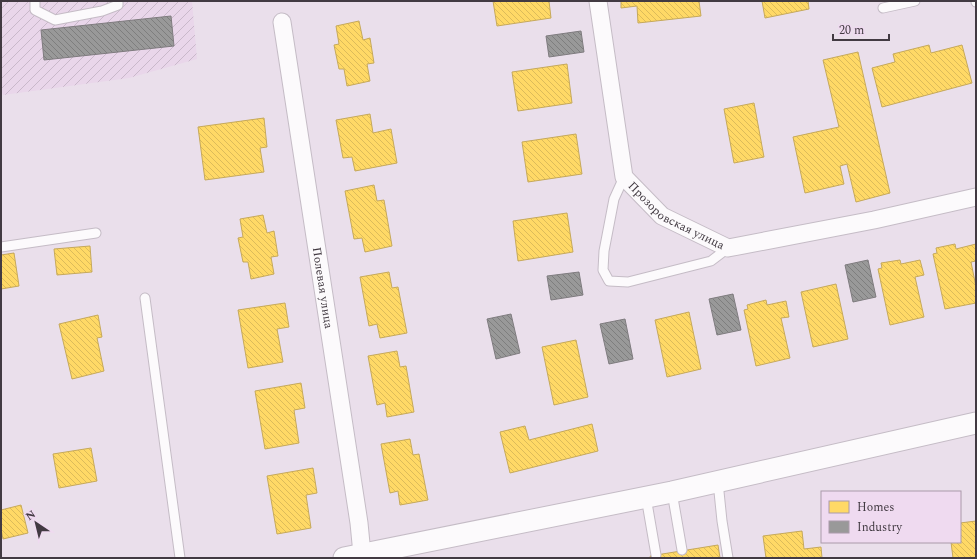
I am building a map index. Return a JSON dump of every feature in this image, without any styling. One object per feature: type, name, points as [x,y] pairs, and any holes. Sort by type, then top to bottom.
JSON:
[{"type":"street","name":"Прозоровская улица","points":[[598,1],[624,177],[662,216],[728,248],[874,220],[976,197]]},
{"type":"street","name":"Полевая улица","points":[[282,22],[359,524],[353,556]]},
{"type":"street","points":[[353,556],[672,492],[976,423]]},
{"type":"lane","points":[[35,1],[35,10],[55,20],[102,11],[118,5],[118,1]]},
{"type":"lane","points":[[884,8],[915,1]]},
{"type":"lane","points":[[624,177],[614,199],[604,251],[603,270],[609,281],[628,282],[711,261],[728,248]]},
{"type":"lane","points":[[1,247],[96,233]]},
{"type":"lane","points":[[145,298],[180,558]]},
{"type":"lane","points":[[718,482],[728,558]]},
{"type":"lane","points":[[672,492],[682,550]]},
{"type":"lane","points":[[646,497],[656,555]]},
{"type":"shaded area","points":[[1,1],[192,1],[197,59],[129,78],[3,95],[1,90]]},
{"type":"building: Homes","points":[[493,1],[549,1],[551,18],[497,26]]},
{"type":"building: Homes","points":[[621,1],[699,1],[701,16],[638,23],[637,6],[621,8]]},
{"type":"building: Homes","points":[[762,1],[808,1],[809,9],[765,18]]},
{"type":"building: Homes","points":[[359,21],[363,40],[370,38],[374,63],[367,64],[370,81],[347,86],[344,69],[339,69],[334,45],[339,44],[336,26]]},
{"type":"building: Homes","points":[[929,45],[931,53],[962,45],[972,83],[882,107],[872,68],[895,62],[893,54]]},
{"type":"building: Homes","points":[[858,52],[890,193],[856,202],[847,164],[840,166],[844,184],[805,193],[793,137],[839,127],[823,60]]},
{"type":"building: Homes","points":[[567,64],[572,103],[518,111],[512,72]]},
{"type":"building: Homes","points":[[754,103],[764,157],[734,163],[724,109]]},
{"type":"building: Homes","points":[[370,114],[373,133],[391,129],[397,163],[355,171],[352,157],[343,158],[336,120]]},
{"type":"building: Homes","points":[[264,118],[267,147],[260,148],[264,172],[205,180],[198,127]]},
{"type":"building: Homes","points":[[576,134],[582,174],[528,182],[522,142]]},
{"type":"building: Homes","points":[[374,185],[377,201],[384,200],[392,246],[365,252],[362,238],[354,239],[345,191]]},
{"type":"building: Homes","points":[[567,213],[573,252],[518,261],[513,221]]},
{"type":"building: Homes","points":[[263,215],[267,233],[274,231],[278,256],[271,257],[274,274],[251,279],[248,262],[243,262],[238,238],[243,237],[240,219]]},
{"type":"building: Homes","points":[[955,244],[956,249],[976,244],[976,261],[971,262],[976,287],[976,303],[945,309],[933,254],[937,253],[936,248]]},
{"type":"building: Homes","points":[[90,246],[92,272],[57,275],[54,249]]},
{"type":"building: Homes","points":[[14,253],[19,286],[1,289],[1,255]]},
{"type":"building: Homes","points":[[900,260],[901,264],[920,260],[924,275],[915,277],[924,317],[890,325],[878,269],[882,268],[881,263]]},
{"type":"building: Homes","points":[[389,272],[392,288],[398,287],[407,333],[380,338],[377,324],[369,326],[360,277]]},
{"type":"building: Homes","points":[[836,284],[848,339],[813,347],[801,292]]},
{"type":"building: Homes","points":[[766,300],[767,305],[786,301],[789,317],[781,318],[790,358],[756,366],[744,310],[748,309],[747,305]]},
{"type":"building: Homes","points":[[285,303],[289,327],[277,329],[283,362],[248,368],[238,310]]},
{"type":"building: Homes","points":[[689,312],[701,369],[667,377],[655,320]]},
{"type":"building: Homes","points":[[98,315],[102,337],[97,338],[104,371],[72,379],[59,324]]},
{"type":"building: Homes","points":[[576,340],[588,397],[554,405],[542,347]]},
{"type":"building: Homes","points":[[397,351],[400,367],[406,366],[414,412],[387,417],[385,403],[377,405],[368,356]]},
{"type":"building: Homes","points":[[301,383],[305,408],[294,410],[299,443],[265,449],[255,391]]},
{"type":"building: Homes","points":[[592,424],[598,451],[510,473],[500,432],[525,426],[529,440]]},
{"type":"building: Homes","points":[[410,439],[413,455],[419,454],[428,500],[400,505],[398,491],[390,493],[381,444]]},
{"type":"building: Homes","points":[[91,448],[97,481],[59,488],[53,454]]},
{"type":"building: Homes","points":[[313,468],[317,493],[306,495],[311,528],[277,534],[267,476]]},
{"type":"building: Homes","points":[[21,505],[28,533],[3,539],[1,529],[1,510]]},
{"type":"building: Homes","points":[[976,521],[976,558],[953,558],[951,543],[961,543],[961,523]]},
{"type":"building: Homes","points":[[802,531],[804,549],[821,547],[822,558],[766,558],[763,536]]},
{"type":"building: Homes","points":[[718,545],[720,558],[651,558],[650,556]]},
{"type":"building: Industry","points":[[171,16],[174,46],[44,60],[41,30]]},
{"type":"building: Industry","points":[[581,31],[584,52],[549,57],[546,36]]},
{"type":"building: Industry","points":[[868,260],[876,297],[853,302],[845,265]]},
{"type":"building: Industry","points":[[579,272],[583,295],[551,300],[547,276]]},
{"type":"building: Industry","points":[[733,294],[741,330],[717,335],[709,299]]},
{"type":"building: Industry","points":[[511,314],[520,353],[496,359],[487,319]]},
{"type":"building: Industry","points":[[625,319],[633,359],[609,364],[600,324]]}]
